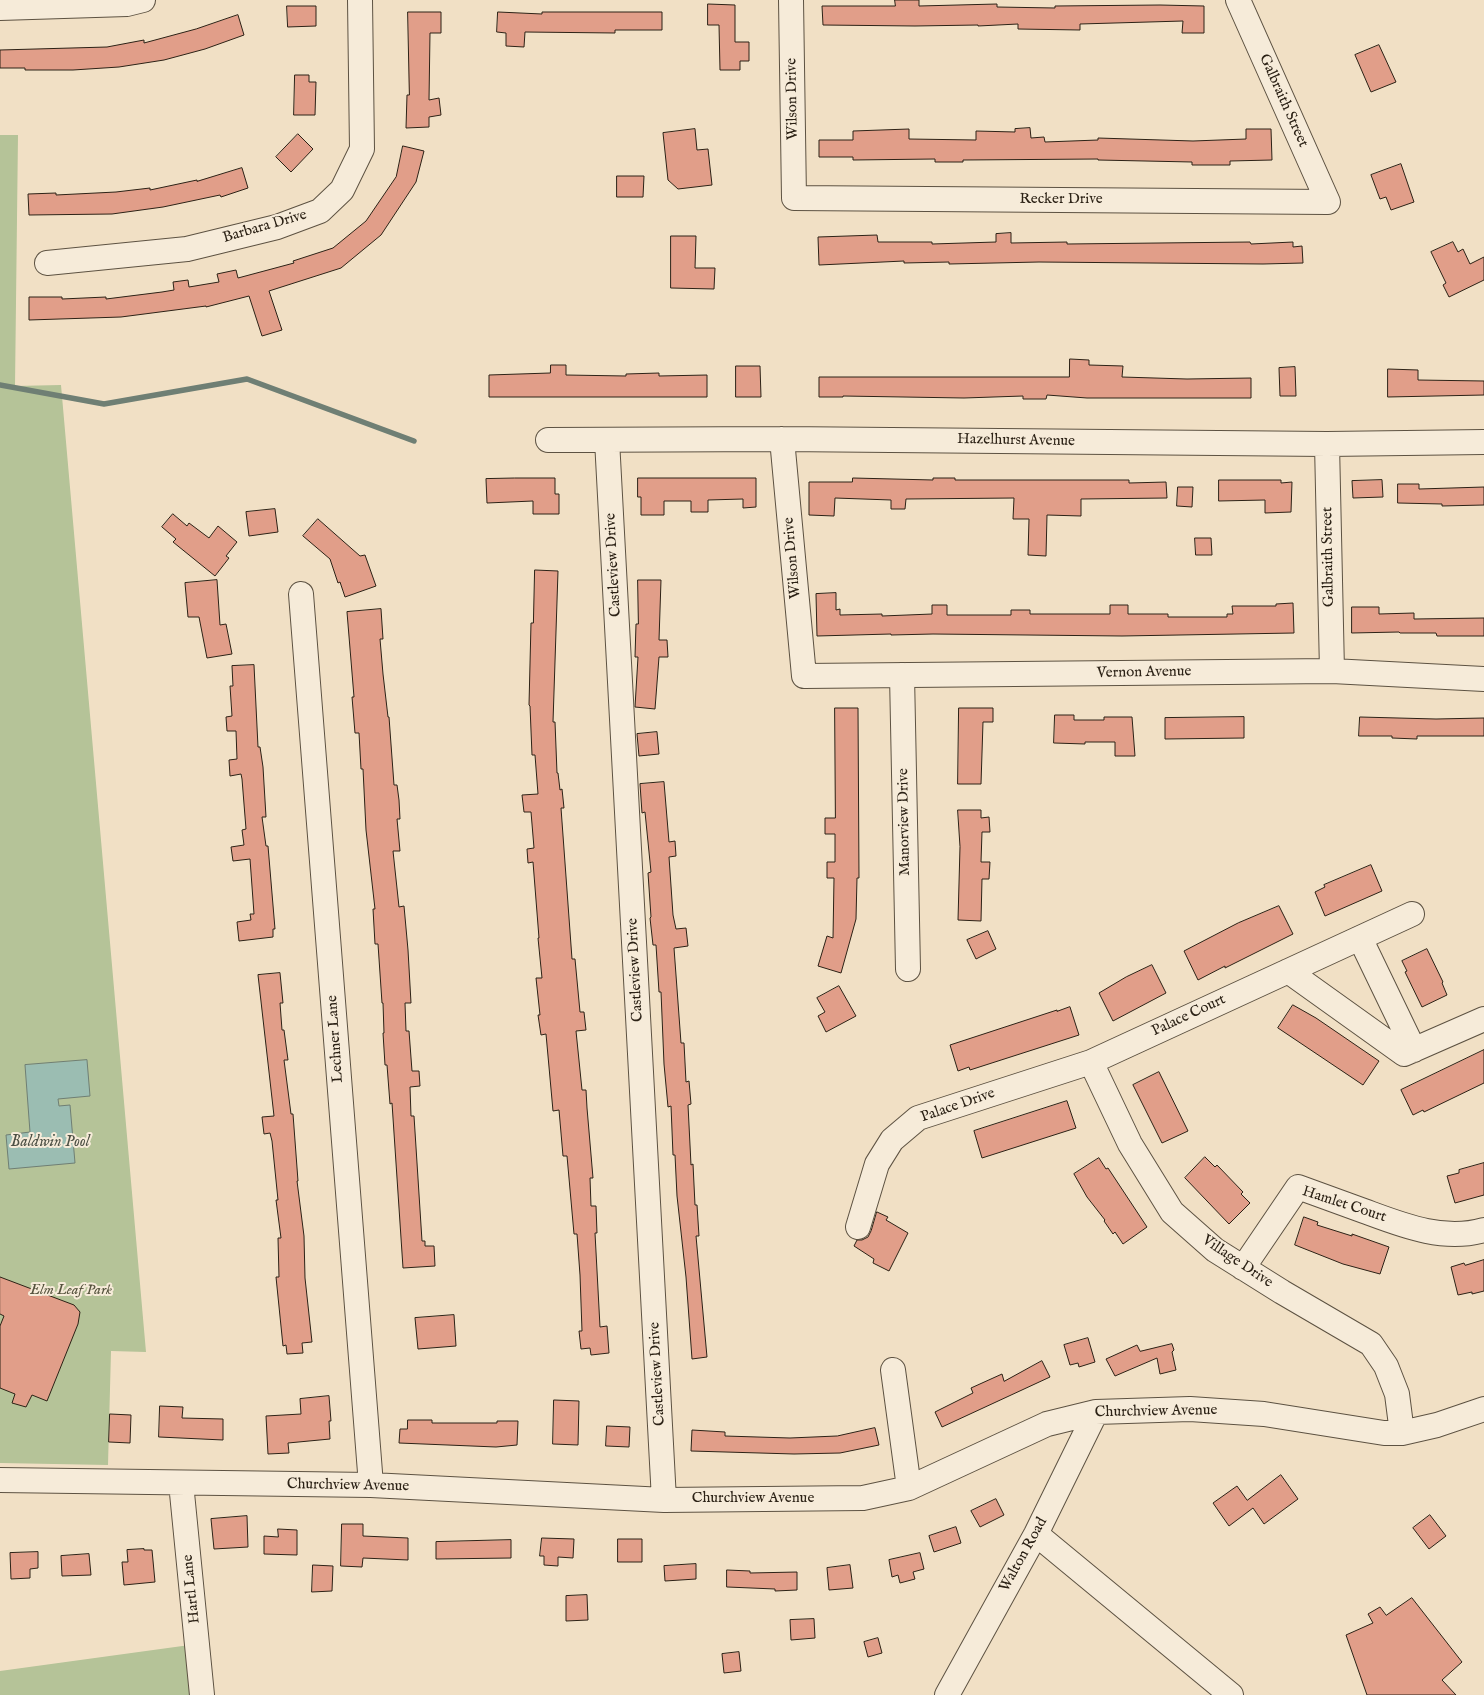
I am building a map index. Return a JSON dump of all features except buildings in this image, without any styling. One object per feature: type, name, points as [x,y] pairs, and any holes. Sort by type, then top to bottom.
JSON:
[{"type":"street","points":[[0,8],[128,4],[143,0]]},
{"type":"street","name":"Barbara Drive","points":[[47,264],[187,249],[277,227],[320,211],[342,190],[362,149],[360,0]]},
{"type":"street","name":"Wilson Drive","points":[[791,0],[794,198]]},
{"type":"street","name":"Galbraith Street","points":[[1238,0],[1328,202]]},
{"type":"street","name":"Recker Drive","points":[[794,198],[1328,202]]},
{"type":"street","name":"Wilson Drive","points":[[782,439],[804,676]]},
{"type":"street","name":"Hazelhurst Avenue","points":[[548,440],[782,439],[1327,444],[1484,442]]},
{"type":"street","name":"Castleview Drive","points":[[607,440],[664,1500]]},
{"type":"street","name":"Galbraith Street","points":[[1327,444],[1332,671]]},
{"type":"street","name":"Lechner Lane","points":[[301,594],[371,1485]]},
{"type":"street","name":"Vernon Avenue","points":[[804,676],[1332,671],[1484,679]]},
{"type":"street","name":"Manorview Drive","points":[[902,675],[908,969]]},
{"type":"street","name":"Palace Court","points":[[1090,1062],[1412,914]]},
{"type":"street","points":[[1360,938],[1414,1050]]},
{"type":"street","points":[[1288,971],[1404,1054],[1484,1019]]},
{"type":"street","name":"Palace Drive","points":[[858,1227],[876,1164],[892,1140],[918,1118],[1090,1062]]},
{"type":"street","name":"Village Drive","points":[[1090,1062],[1130,1144],[1172,1212],[1215,1250],[1371,1344],[1386,1366],[1398,1394],[1402,1433]]},
{"type":"street","name":"Hamlet Court","points":[[1244,1268],[1298,1187],[1405,1226],[1443,1234],[1474,1233],[1484,1230]]},
{"type":"street","points":[[893,1370],[909,1488]]},
{"type":"street","name":"Churchview Avenue","points":[[0,1480],[371,1485],[664,1500],[863,1498],[909,1488],[1047,1424],[1096,1412],[1190,1409],[1264,1414],[1384,1433],[1402,1433],[1437,1425],[1484,1409]]},
{"type":"street","name":"Walton Road","points":[[947,1695],[1036,1534],[1096,1412]]},
{"type":"street","name":"Hartl Lane","points":[[181,1483],[202,1695]]},
{"type":"street","points":[[1036,1534],[1231,1695]]},
{"type":"green space","name":"Elm Leaf Park","points":[[0,135],[18,135],[15,386],[61,385],[146,1352],[111,1351],[108,1465],[0,1463]]},
{"type":"green space","points":[[197,1644],[201,1695],[0,1695],[0,1671]]},
{"type":"water","name":"Baldwin Pool","points":[[87,1060],[90,1096],[58,1099],[59,1106],[70,1105],[75,1163],[9,1169],[6,1135],[30,1132],[25,1065]]},
{"type":"waterway","points":[[0,385],[104,404],[247,379],[414,441]]}]
